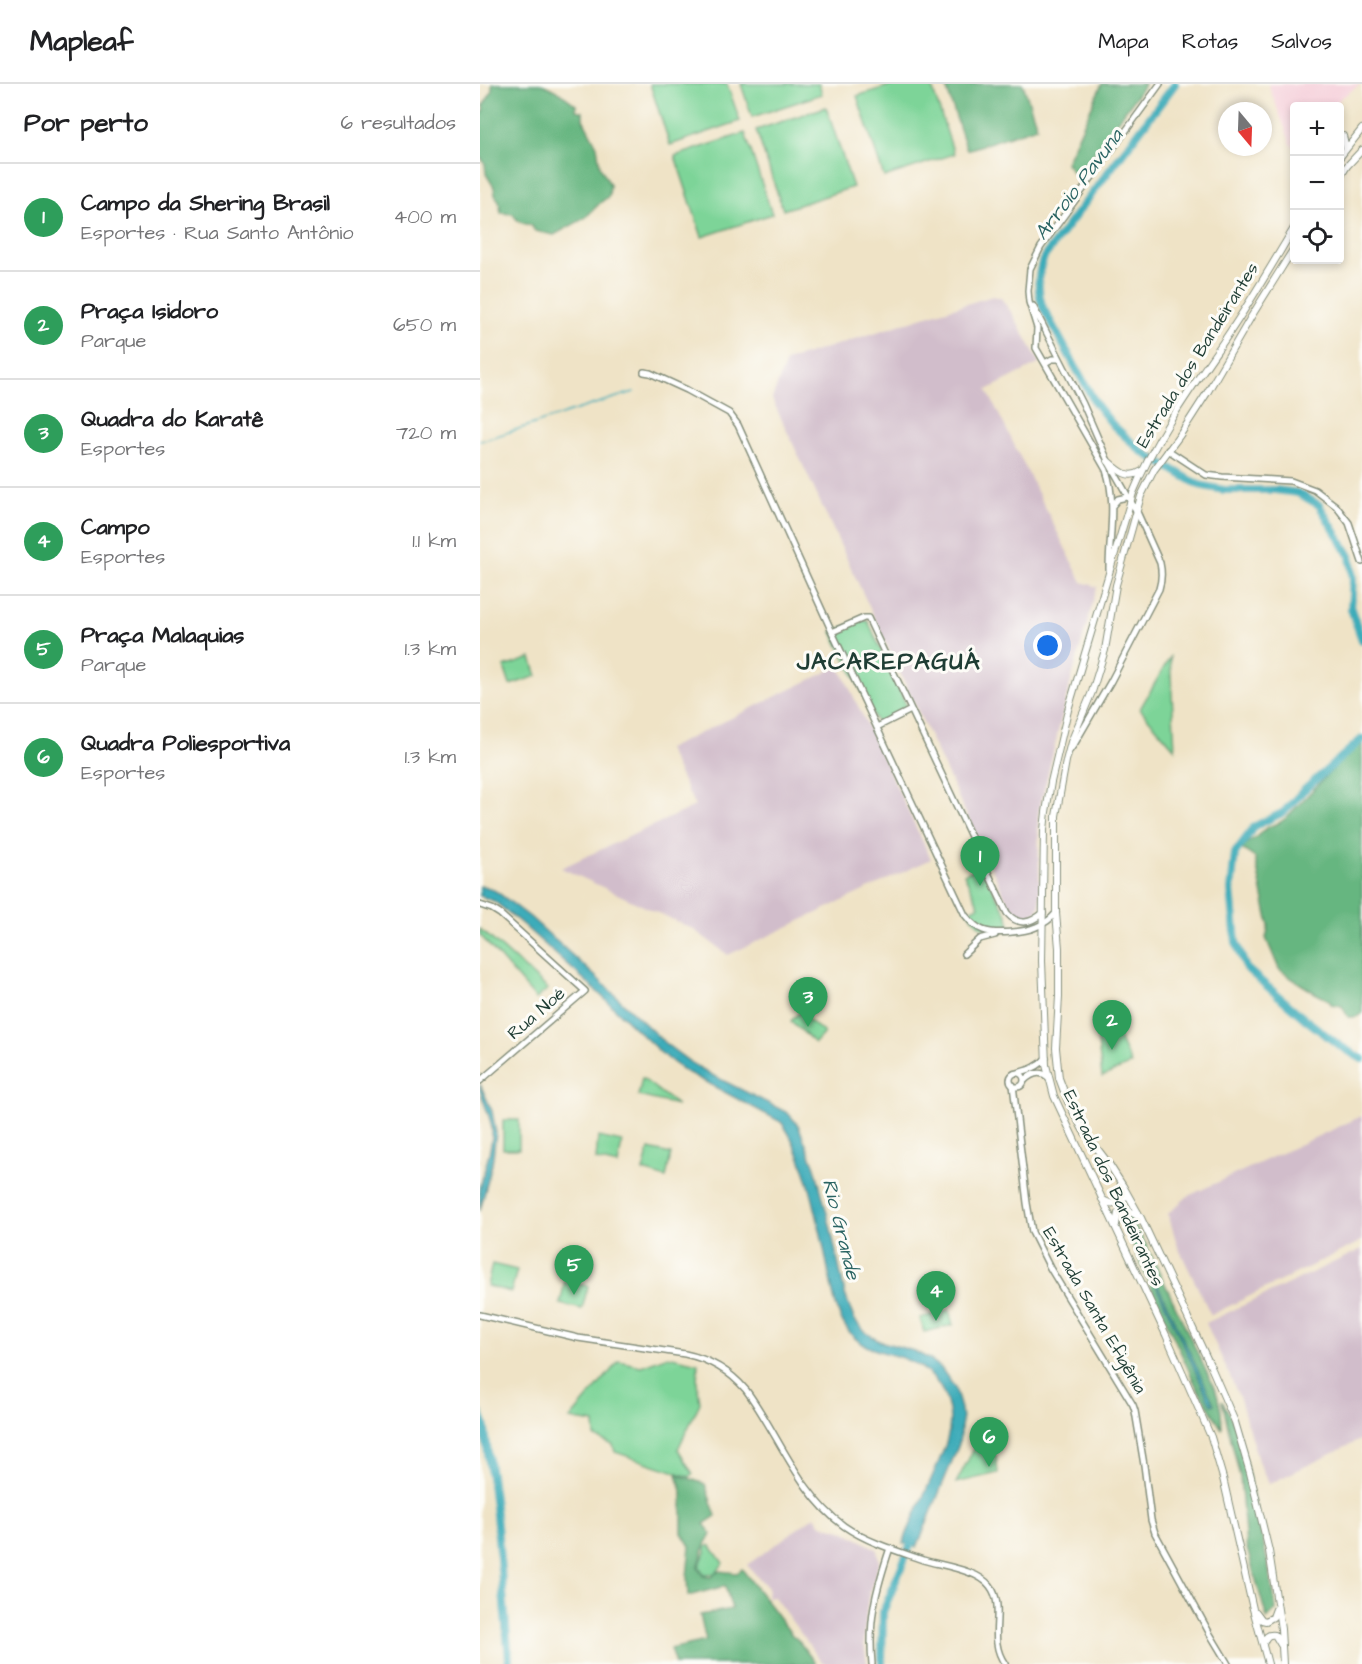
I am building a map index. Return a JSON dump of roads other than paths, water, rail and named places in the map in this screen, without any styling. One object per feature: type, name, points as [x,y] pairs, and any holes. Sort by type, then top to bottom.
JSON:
[{"type":"main road","points":[[1341,156],[1362,129]]},
{"type":"main road","points":[[1344,140],[1346,148]]},
{"type":"main road","points":[[1344,171],[1362,150]]},
{"type":"main road","name":"Estrada dos Bandeirantes","points":[[1268,1664],[1211,1437],[1191,1389],[1054,1096],[1048,1077],[1042,986],[1042,937],[1044,830],[1049,795],[1068,710],[1129,499],[1154,448],[1290,234]]},
{"type":"main road","name":"Estrada dos Bandeirantes","points":[[1283,1664],[1281,1629],[1269,1551],[1235,1422],[1141,1218],[1124,1186],[1083,1130],[1068,1102],[1059,1078],[1056,1048],[1059,948],[1056,913],[1056,816],[1069,751],[1088,705],[1102,659],[1116,585],[1141,496],[1154,470],[1207,393],[1290,254]]},
{"type":"main road","points":[[1108,461],[1127,475],[1136,474],[1143,468]]},
{"type":"main road","points":[[1034,928],[1042,937]]},
{"type":"main road","points":[[1102,1199],[1111,1204],[1121,1201],[1125,1195],[1124,1186]]},
{"type":"main road","points":[[1116,1228],[1118,1213],[1123,1211],[1131,1211],[1141,1218]]},
{"type":"main road","points":[[1253,1609],[1262,1620],[1266,1621],[1274,1617],[1277,1605]]},
{"type":"main road","points":[[1263,1644],[1266,1637],[1275,1635],[1282,1648]]},
{"type":"street","points":[[1109,574],[1112,506],[1110,483],[1106,470],[1036,346],[1037,328],[1028,297],[1030,269],[1041,247],[1160,84]]},
{"type":"street","points":[[1029,281],[1034,307],[1083,404],[1108,461],[1129,499],[1118,499],[1112,506]]},
{"type":"street","points":[[1045,363],[1052,359],[1059,359]]},
{"type":"street","points":[[644,372],[687,390],[734,418],[965,915],[969,921],[983,931],[1003,933]]},
{"type":"street","points":[[1166,453],[1206,475],[1291,481],[1315,490],[1336,506],[1349,524],[1362,562]]},
{"type":"street","name":"Estrada dos Bandeirantes","points":[[1069,751],[1111,681],[1161,583],[1160,563],[1137,511],[1129,499]]},
{"type":"street","points":[[832,632],[868,618],[1007,913],[1011,923],[1010,932]]},
{"type":"street","points":[[877,727],[911,710]]},
{"type":"street","name":"Rua Noé","points":[[480,905],[500,914],[585,991],[480,1081]]},
{"type":"street","points":[[1007,913],[1014,920],[1021,922],[1032,920],[1044,913]]},
{"type":"street","points":[[964,954],[980,939],[1034,928],[1056,913]]},
{"type":"street","points":[[1021,922],[1018,926],[1023,930]]},
{"type":"street","points":[[1022,1083],[1013,1085],[1011,1078],[1017,1073],[1042,1064],[1046,1058]]},
{"type":"street","points":[[1017,1073],[1021,1075],[1022,1083]]},
{"type":"street","points":[[1015,1094],[1029,1076],[1043,1073],[1048,1077]]},
{"type":"street","name":"Estrada Santa Efigênia","points":[[1013,1085],[1032,1232],[1050,1268],[1133,1405],[1155,1533],[1228,1664]]},
{"type":"street","points":[[480,1315],[578,1338],[685,1354],[699,1357],[719,1366],[747,1390],[803,1482],[843,1526],[891,1548],[976,1575],[990,1586],[997,1602],[997,1646],[1005,1664]]},
{"type":"street","points":[[872,1664],[870,1646],[876,1590],[891,1548]]},
{"type":"water","points":[[480,886],[497,892],[530,917],[666,1044],[714,1076],[788,1113],[798,1125],[815,1167],[845,1294],[854,1319],[864,1331],[879,1341],[914,1351],[941,1368],[955,1388],[961,1409],[959,1444],[917,1547],[903,1543],[947,1439],[950,1420],[947,1401],[939,1384],[919,1366],[861,1343],[845,1326],[835,1302],[805,1171],[798,1152],[781,1122],[683,1070],[661,1053],[523,925],[494,901],[480,896]]},
{"type":"water","points":[[480,1084],[492,1111],[496,1133],[492,1164],[480,1211],[481,1184],[491,1146],[492,1130]]},
{"type":"water","points":[[1124,1214],[1214,1404],[1211,1405]]},
{"type":"waterway","name":"Arroio Pavuna","points":[[1175,84],[1044,257],[1039,282],[1043,308],[1096,404],[1113,425],[1141,451],[1199,485],[1224,490],[1275,490],[1298,493],[1319,505],[1350,556],[1353,579],[1351,609],[1362,640]]},
{"type":"waterway","points":[[480,441],[634,392]]},
{"type":"waterway","name":"Arroio Pavuna","points":[[1362,739],[1303,791],[1284,812],[1255,826],[1235,853],[1231,890],[1236,942],[1246,968],[1305,1019],[1340,1046],[1362,1059]]},
{"type":"waterway","points":[[480,1413],[484,1423],[496,1514],[508,1664]]},
{"type":"waterway","name":"Rio Grande","points":[[882,1664],[883,1612],[914,1536]]},
{"type":"place","name":"Campo da Shering Brasil","points":[[980,886]]},
{"type":"place","name":"Quadra do Karatê","points":[[808,1027]]},
{"type":"place","name":"Praça Isidoro","points":[[1112,1050]]},
{"type":"place","name":"Praça Malaquias","points":[[574,1295]]},
{"type":"place","name":"Campo","points":[[936,1321]]},
{"type":"place","name":"Quadra Poliesportiva","points":[[989,1467]]},
{"type":"district","name":"JACAREPAGUÁ","points":[[889,661]]}]
